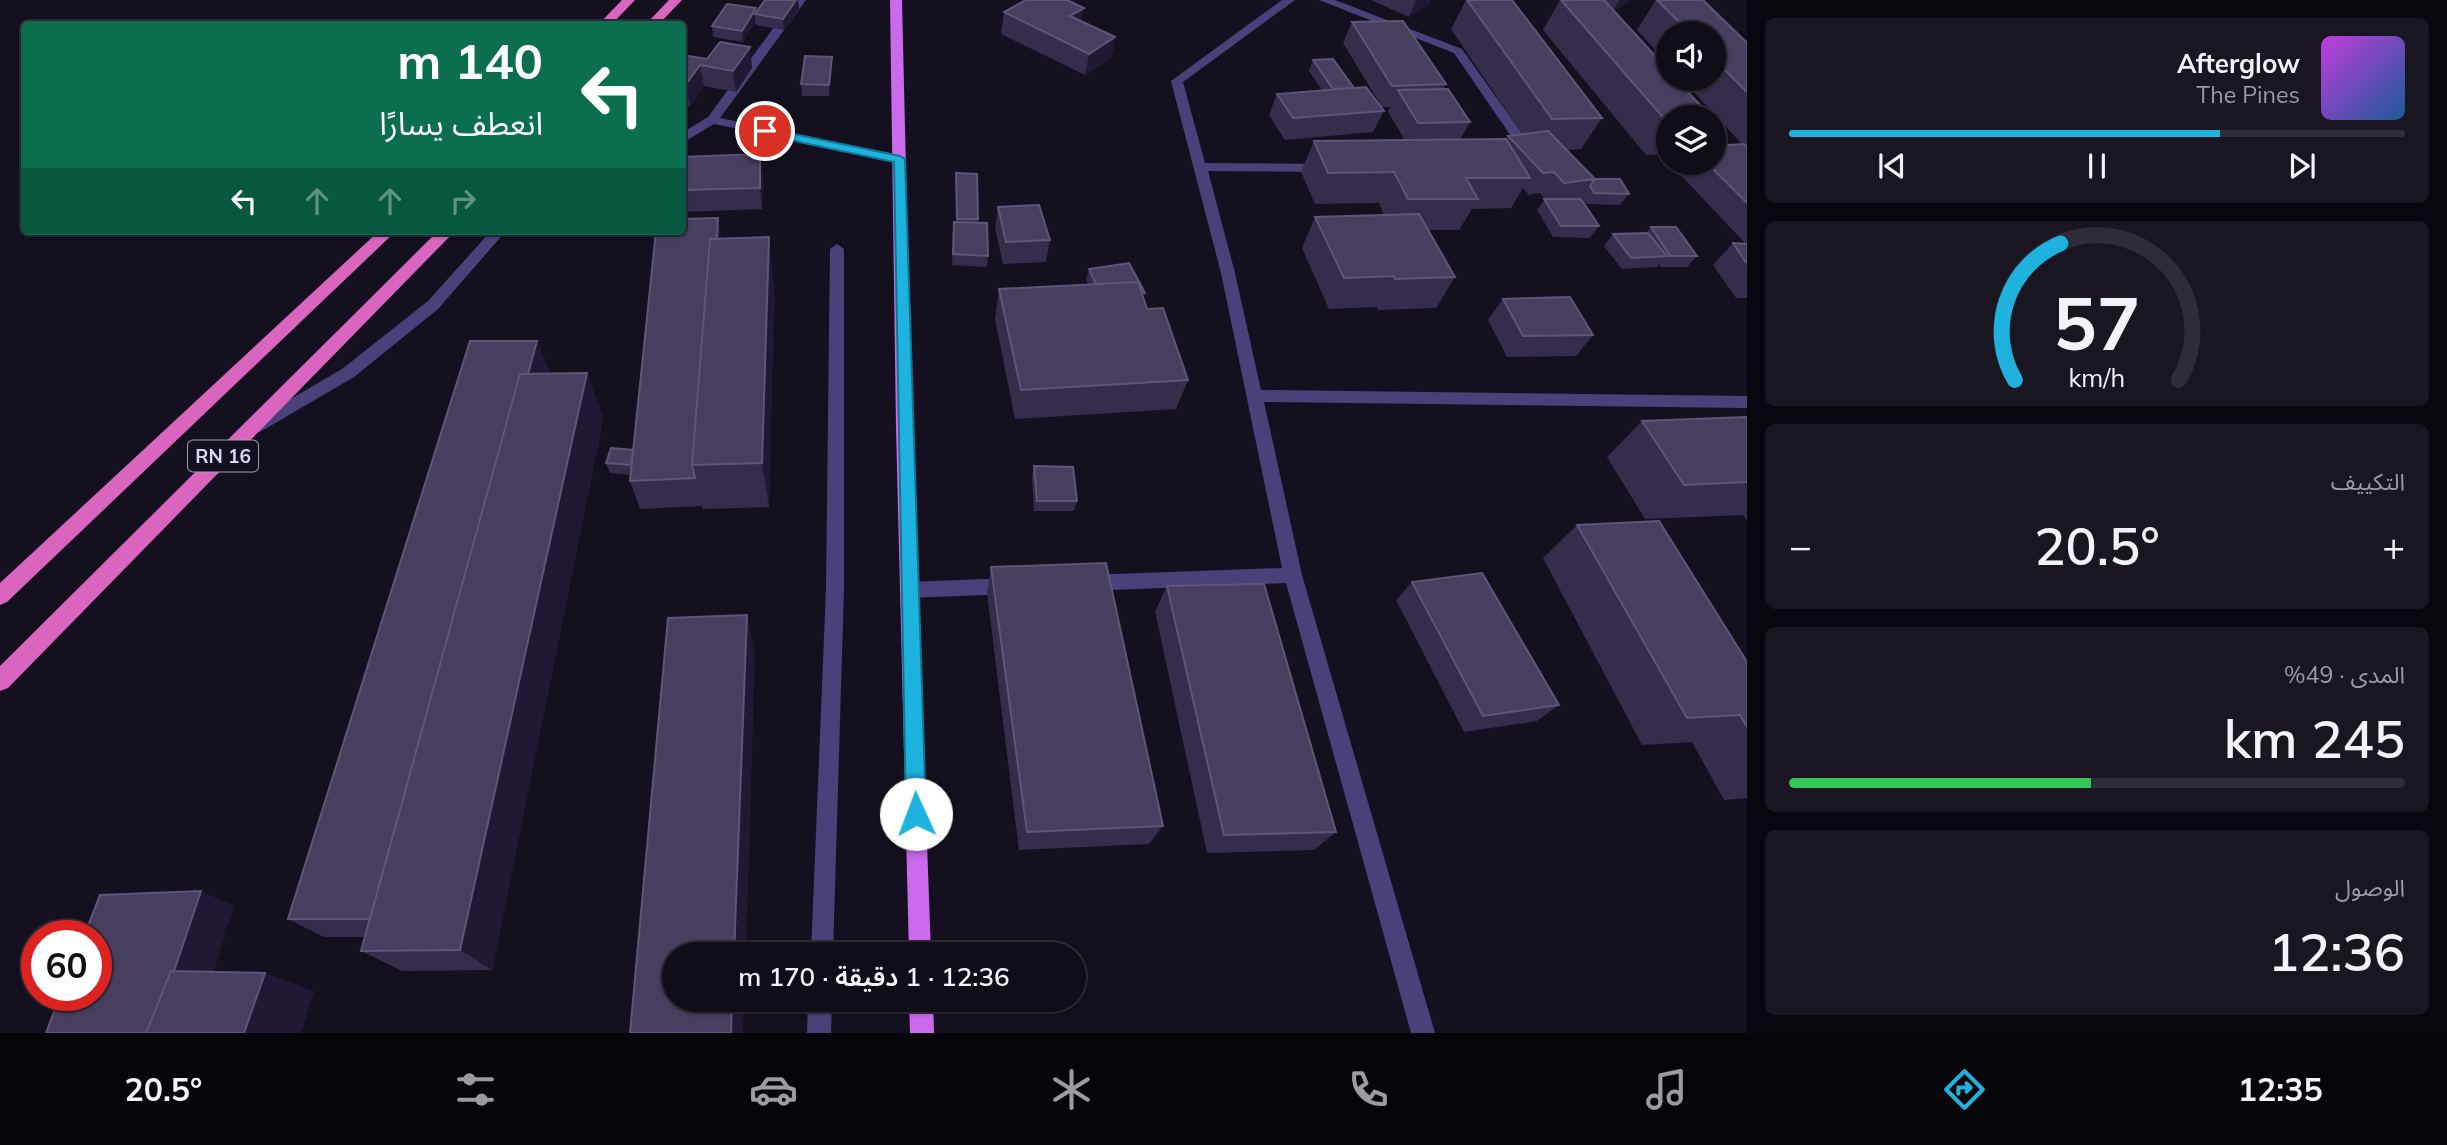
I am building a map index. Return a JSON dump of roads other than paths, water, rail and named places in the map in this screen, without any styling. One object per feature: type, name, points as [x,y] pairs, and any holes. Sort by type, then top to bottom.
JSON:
[{"type":"highway","points":[[609,21],[629,0]]},
{"type":"highway","points":[[655,21],[676,0]]},
{"type":"highway","name":"RN 16","points":[[0,596],[383,235]]},
{"type":"highway","name":"RN 16","points":[[0,681],[443,235]]},
{"type":"main road","points":[[896,0],[920,942]]},
{"type":"main road","points":[[921,1012],[922,1033]]},
{"type":"street","points":[[686,136],[712,120],[800,0]]},
{"type":"street","points":[[1289,0],[1177,81],[1228,273],[1293,575],[1423,1033]]},
{"type":"street","points":[[1325,0],[1458,51],[1534,160]]},
{"type":"street","points":[[712,120],[900,159]]},
{"type":"street","points":[[1199,167],[1336,168]]},
{"type":"street","points":[[248,432],[348,373],[433,305],[495,235]]},
{"type":"street","points":[[821,942],[835,588],[837,249]]},
{"type":"street","points":[[1256,396],[1747,402]]},
{"type":"street","points":[[1074,583],[1293,575]]},
{"type":"street","points":[[909,590],[1033,585]]},
{"type":"street","points":[[819,1033],[820,1012]]}]
